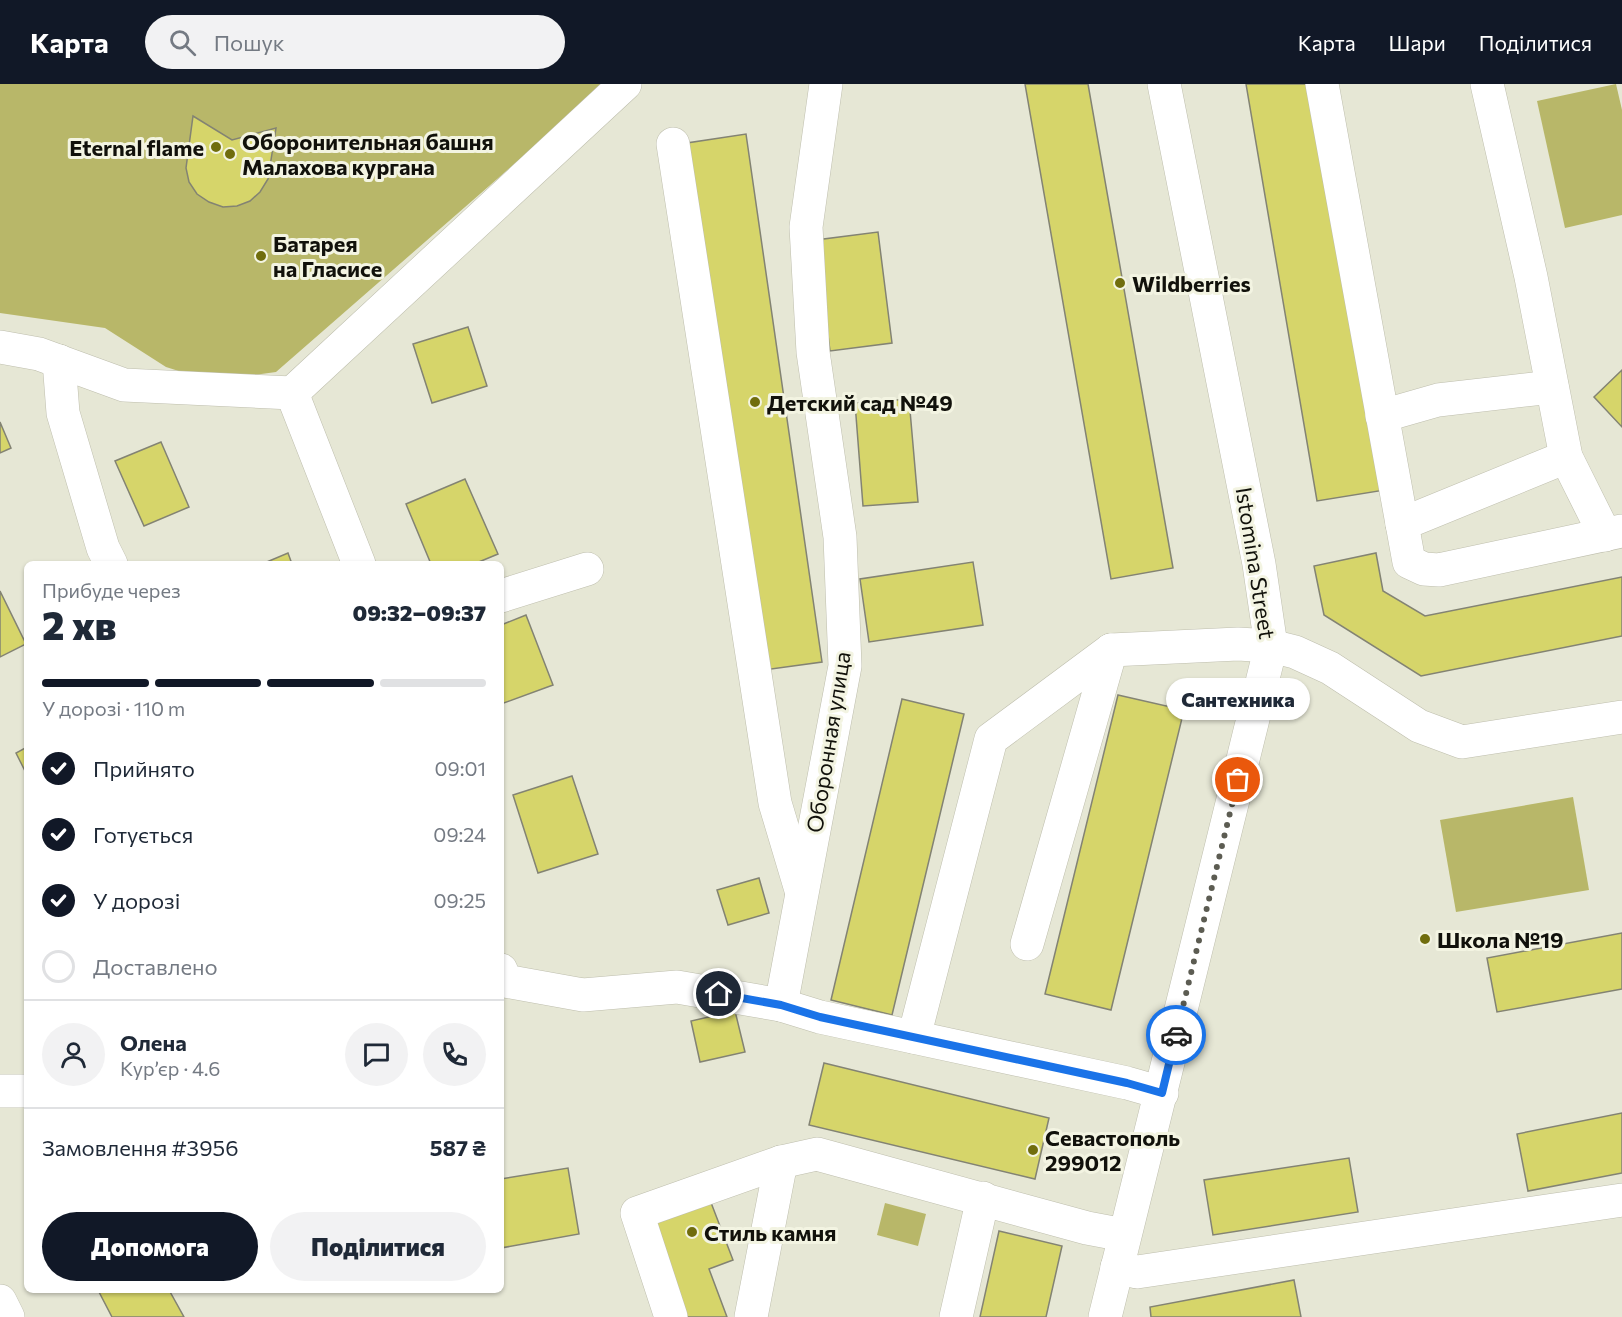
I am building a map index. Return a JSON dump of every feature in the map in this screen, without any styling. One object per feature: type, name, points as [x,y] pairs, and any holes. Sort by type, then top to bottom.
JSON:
[{"type":"street","points":[[0,347],[39,354],[124,385],[292,393],[625,84]]},
{"type":"street","name":"Оборонная улица","points":[[781,1005],[844,666],[840,537],[813,352],[806,227],[826,84]]},
{"type":"street","name":"Istomina Street","points":[[1105,1317],[1271,646],[1256,552],[1163,84]]},
{"type":"street","points":[[1322,84],[1408,562],[1424,569],[1439,570],[1613,533],[1566,457],[1531,277],[1487,84]]},
{"type":"street","points":[[673,144],[775,803],[803,895]]},
{"type":"street","points":[[59,361],[63,413],[103,548],[110,561]]},
{"type":"street","points":[[1382,416],[1438,400],[1552,387]]},
{"type":"street","points":[[292,393],[358,561]]},
{"type":"street","points":[[1402,524],[1566,457]]},
{"type":"street","points":[[504,595],[587,569]]},
{"type":"street","points":[[914,1037],[991,738],[1111,650],[1238,644],[1271,646],[1295,652],[1330,668],[1419,726],[1462,742],[1622,717]]},
{"type":"street","points":[[1027,944],[1111,650]]},
{"type":"street","points":[[504,978],[505,981],[583,995],[677,987],[781,1005],[820,1017],[1162,1093]]},
{"type":"street","points":[[0,1091],[24,1091]]},
{"type":"street","points":[[671,1317],[637,1213],[782,1162],[817,1154],[1124,1235]]},
{"type":"street","points":[[751,1317],[782,1162]]},
{"type":"street","points":[[956,1317],[983,1198]]},
{"type":"street","points":[[1117,1267],[1137,1272],[1622,1200]]},
{"type":"street","points":[[0,1301],[8,1317]]},
{"type":"shaded area","points":[[0,84],[606,84],[276,372],[225,379],[201,378],[166,367],[105,328],[0,313]]},
{"type":"shaded area","points":[[1616,84],[1622,110],[1622,215],[1565,228],[1537,101]]},
{"type":"shaded area","points":[[1573,797],[1589,890],[1456,912],[1440,820]]},
{"type":"shaded area","points":[[885,1203],[926,1214],[918,1246],[877,1235]]},
{"type":"building","points":[[1025,84],[1088,84],[1173,568],[1111,579]]},
{"type":"building","points":[[1246,84],[1316,84],[1385,490],[1317,501]]},
{"type":"building","name":"Оборонительная башня Малахова кургана","points":[[193,116],[232,140],[276,128],[268,179],[260,192],[250,201],[237,206],[223,207],[197,194],[189,182],[186,168]]},
{"type":"building","name":"Детский сад №49","points":[[746,134],[822,662],[764,670],[687,143]]},
{"type":"building","points":[[878,232],[892,343],[830,351],[816,240]]},
{"type":"building","points":[[468,327],[487,386],[432,403],[413,344]]},
{"type":"building","points":[[1622,370],[1622,427],[1594,397]]},
{"type":"building","points":[[909,399],[918,502],[863,506],[855,403]]},
{"type":"building","points":[[0,422],[11,448],[0,453]]},
{"type":"building","points":[[161,442],[189,507],[144,526],[115,461]]},
{"type":"building","points":[[465,479],[498,554],[481,561],[430,561],[406,504]]},
{"type":"building","points":[[288,553],[291,561],[269,561]]},
{"type":"building","points":[[1376,553],[1383,591],[1425,616],[1622,577],[1622,636],[1421,676],[1324,615],[1314,566]]},
{"type":"building","points":[[973,562],[983,625],[869,642],[860,579]]},
{"type":"building","points":[[0,591],[24,640],[24,645],[0,657]]},
{"type":"building","points":[[526,615],[553,685],[504,703],[504,624]]},
{"type":"building","points":[[1118,695],[1184,710],[1111,1010],[1045,994]]},
{"type":"building","points":[[902,699],[964,714],[892,1015],[831,1000]]},
{"type":"building","points":[[24,749],[24,769],[16,753]]},
{"type":"building","points":[[572,776],[598,854],[538,873],[513,795]]},
{"type":"building","points":[[759,878],[769,913],[728,925],[717,890]]},
{"type":"building","points":[[1622,933],[1622,989],[1497,1012],[1487,958]]},
{"type":"building","points":[[735,1011],[745,1052],[700,1062],[691,1021]]},
{"type":"building","points":[[824,1063],[1049,1118],[1035,1179],[809,1125]]},
{"type":"building","points":[[1622,1113],[1622,1173],[1528,1191],[1517,1134]]},
{"type":"building","points":[[1349,1158],[1358,1212],[1213,1235],[1204,1180]]},
{"type":"building","points":[[568,1168],[579,1234],[504,1247],[504,1179]]},
{"type":"building","points":[[710,1200],[733,1260],[709,1269],[727,1317],[687,1317],[651,1222]]},
{"type":"building","points":[[999,1231],[1062,1246],[1046,1317],[980,1317]]},
{"type":"building","points":[[1294,1280],[1301,1317],[1151,1317],[1150,1307]]},
{"type":"building","points":[[100,1293],[171,1293],[184,1317],[112,1317]]},
{"type":"way so far","points":[[1176,1035],[1238,780]]},
{"type":"place","name":"Eternal flame","points":[[216,147]]},
{"type":"place","name":"Оборонительная башня Малахова кургана","points":[[230,154]]},
{"type":"place","name":"Батарея на Гласисе","points":[[261,256]]},
{"type":"place","name":"Wildberries","points":[[1120,283]]},
{"type":"place","name":"Детский сад №49","points":[[755,402]]},
{"type":"place","name":"Сантехника","points":[[1238,780]]},
{"type":"place","name":"Школа №19","points":[[1425,939]]},
{"type":"place","name":"Севастополь 299012","points":[[1033,1150]]},
{"type":"place","name":"Стиль камня","points":[[692,1232]]},
{"type":"route","points":[[719,994],[781,1005],[820,1017],[1127,1083],[1162,1093],[1176,1035]]}]
